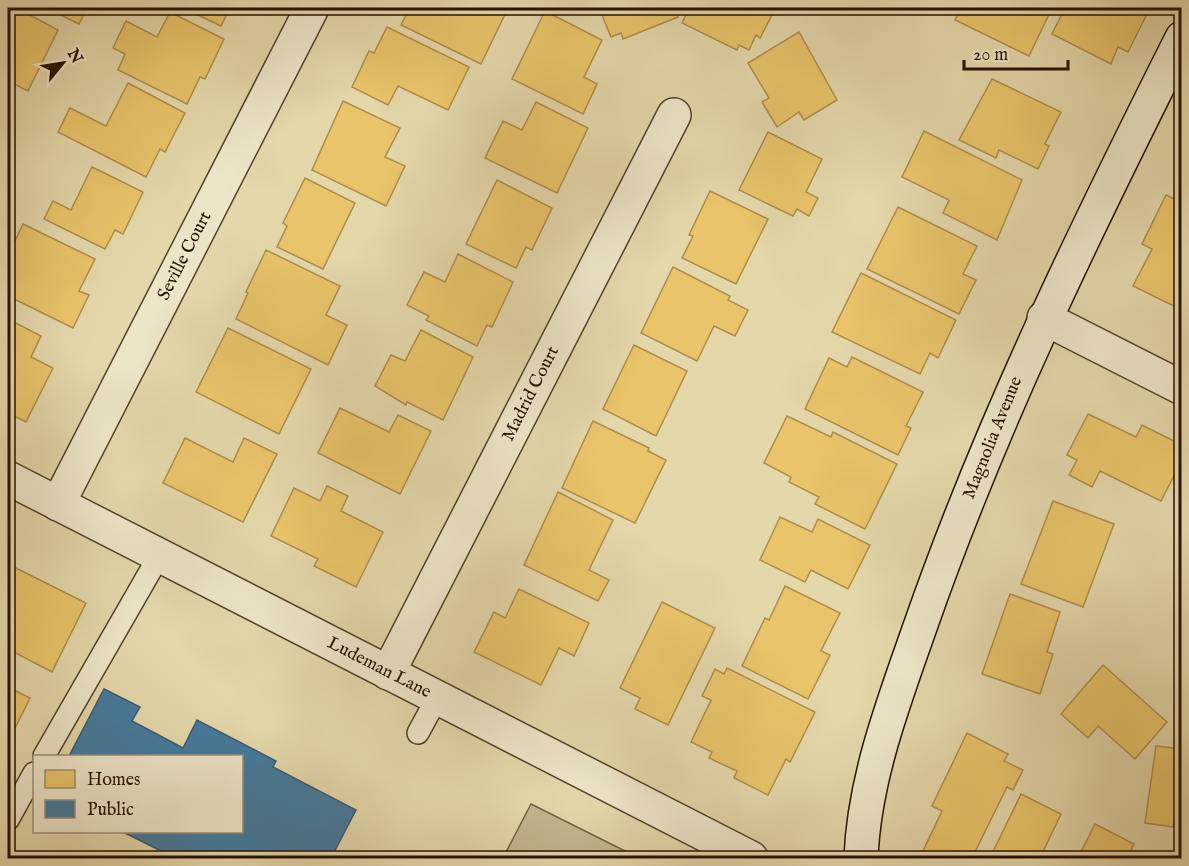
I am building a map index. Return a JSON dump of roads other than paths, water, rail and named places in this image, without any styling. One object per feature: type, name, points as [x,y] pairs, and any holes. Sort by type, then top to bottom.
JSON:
[{"type":"street","name":"Seville Court","points":[[58,504],[312,8]]},
{"type":"street","name":"Magnolia Avenue","points":[[861,858],[861,836],[878,757],[907,664],[968,496],[1044,318],[1182,38]]},
{"type":"street","name":"Madrid Court","points":[[388,673],[674,115]]},
{"type":"street","points":[[1044,318],[1182,388]]},
{"type":"street","name":"Ludeman Lane","points":[[8,478],[751,858]]},
{"type":"lane","points":[[45,755],[159,556]]},
{"type":"lane","points":[[418,733],[437,698]]},
{"type":"lane","points":[[8,820],[33,775]]}]
